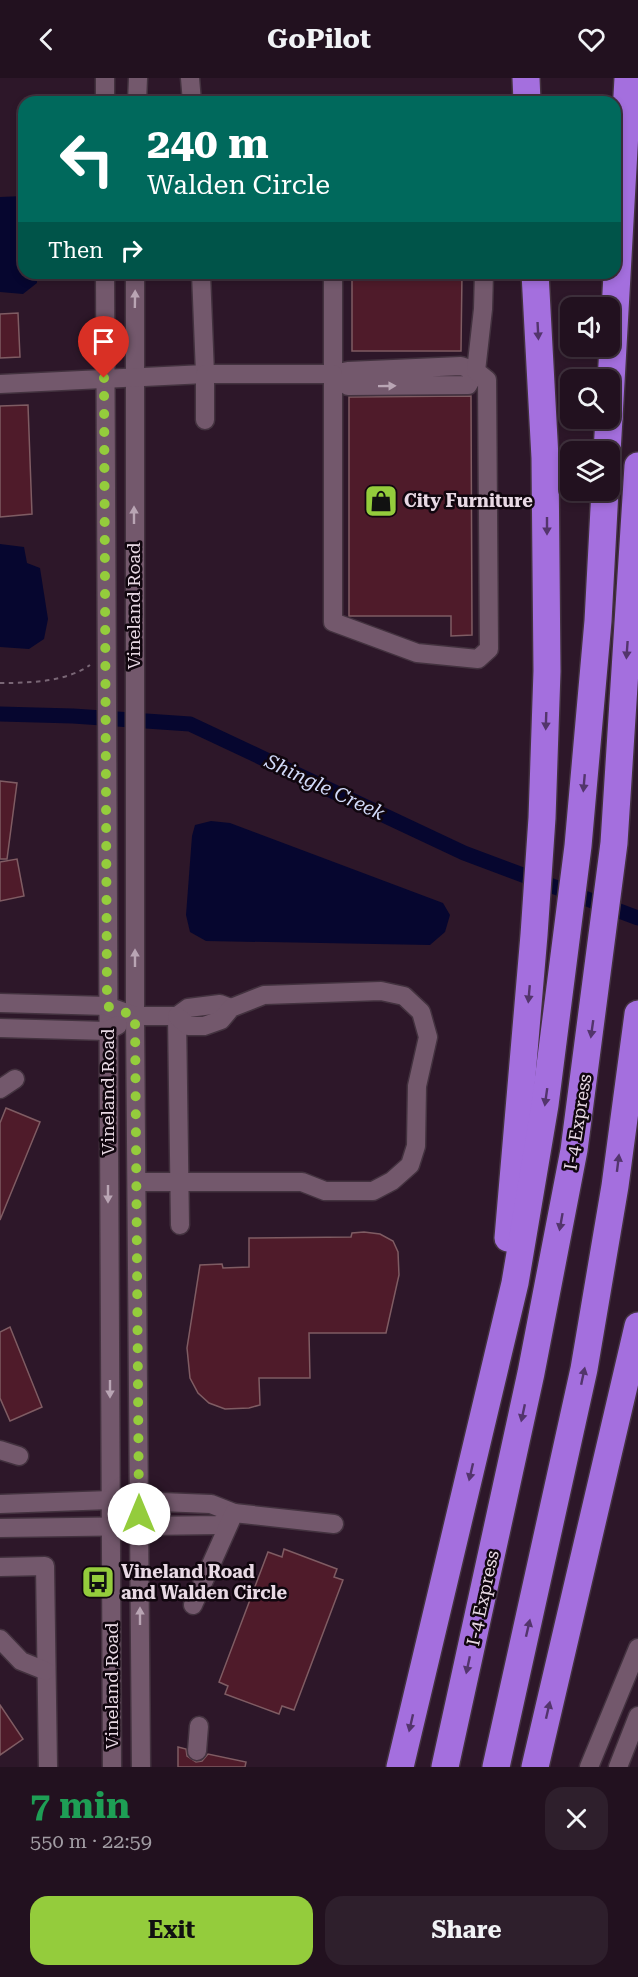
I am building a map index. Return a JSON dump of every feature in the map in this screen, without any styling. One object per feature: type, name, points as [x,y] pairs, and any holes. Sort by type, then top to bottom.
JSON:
[{"type":"highway","points":[[526,78],[527,96]]},
{"type":"highway","points":[[621,203],[628,78]]},
{"type":"highway","points":[[515,1284],[507,1233],[534,935],[542,818],[547,671],[547,509],[535,279]]},
{"type":"highway","points":[[612,369],[617,279]]},
{"type":"highway","name":"I-4 Express","points":[[445,1767],[551,1276],[574,1150],[600,971],[615,843],[638,466]]},
{"type":"highway","points":[[400,1767],[515,1284],[545,1105],[578,846],[598,621],[604,501]]},
{"type":"highway","points":[[496,1767],[584,1369],[615,1186],[638,1014]]},
{"type":"highway","points":[[536,1767],[592,1513],[623,1398],[638,1326]]},
{"type":"highway","points":[[592,1513],[626,1449],[638,1412]]},
{"type":"street","points":[[105,78],[105,96]]},
{"type":"street","points":[[137,96],[138,78]]},
{"type":"street","points":[[189,78],[191,96]]},
{"type":"street","name":"Vineland Road","points":[[105,279],[112,1767]]},
{"type":"street","name":"Vineland Road","points":[[135,279],[135,1016],[141,1767]]},
{"type":"street","points":[[201,279],[205,420]]},
{"type":"street","points":[[333,279],[333,622],[417,653],[478,659],[489,649],[487,380],[476,371]]},
{"type":"street","points":[[0,384],[134,376],[333,374],[348,386],[419,377],[468,385],[476,371],[484,279]]},
{"type":"street","points":[[0,1003],[107,1006],[135,1016],[177,1016],[188,1026],[204,1026],[221,1020],[231,1008],[264,995],[381,991],[404,996],[421,1012],[428,1037],[417,1086],[416,1146],[410,1165],[392,1181],[373,1191],[325,1191],[302,1182],[137,1182]]},
{"type":"street","points":[[0,1028],[107,1031],[135,1016]]},
{"type":"street","points":[[177,1016],[180,1225]]},
{"type":"street","points":[[0,1450],[19,1456]]},
{"type":"street","points":[[0,1504],[110,1500],[211,1504],[234,1513],[334,1524]]},
{"type":"street","points":[[0,1528],[219,1525],[234,1513]]},
{"type":"street","points":[[193,1605],[234,1513]]},
{"type":"street","points":[[0,1568],[45,1566],[48,1767]]},
{"type":"street","points":[[0,1640],[21,1661],[46,1671]]},
{"type":"street","points":[[589,1767],[638,1648]]},
{"type":"street","points":[[618,1767],[638,1716]]},
{"type":"street","points":[[197,1751],[198,1726]]},
{"type":"path","points":[[0,683],[52,679],[81,671],[92,663]]},
{"type":"shaded area","points":[[18,196],[18,279],[37,279],[37,283],[23,294],[0,292],[0,197]]},
{"type":"shaded area","points":[[0,544],[24,547],[27,563],[40,568],[48,619],[44,639],[29,649],[0,647]]},
{"type":"shaded area","points":[[211,821],[230,823],[443,903],[450,915],[445,932],[430,945],[206,941],[190,932],[186,915],[192,836],[195,825]]},
{"type":"building","points":[[352,279],[462,279],[461,351],[352,351]]},
{"type":"building","points":[[18,313],[20,357],[0,358],[0,314]]},
{"type":"building","points":[[471,396],[472,635],[451,636],[451,616],[349,616],[349,397]]},
{"type":"building","points":[[28,405],[32,514],[0,517],[0,406]]},
{"type":"building","points":[[0,781],[17,783],[7,859],[0,859]]},
{"type":"building","points":[[17,859],[24,896],[0,901],[0,862]]},
{"type":"building","points":[[6,1108],[40,1122],[0,1220],[0,1123]]},
{"type":"building","points":[[352,1233],[380,1234],[393,1241],[398,1252],[399,1275],[386,1333],[309,1333],[310,1378],[259,1378],[260,1405],[225,1409],[209,1403],[198,1393],[190,1378],[187,1348],[200,1265],[222,1264],[223,1268],[249,1267],[249,1238],[351,1237]]},
{"type":"building","points":[[10,1327],[42,1407],[10,1421],[0,1398],[0,1332]]},
{"type":"building","points":[[284,1549],[337,1569],[334,1577],[343,1580],[294,1710],[282,1706],[279,1714],[225,1694],[228,1686],[219,1682],[268,1552],[282,1557]]},
{"type":"building","points":[[0,1705],[23,1739],[0,1755]]},
{"type":"building","points":[[178,1747],[186,1749],[187,1756],[196,1762],[202,1761],[208,1754],[246,1762],[245,1767],[178,1767]]},
{"type":"waterway","name":"Shingle Creek","points":[[0,714],[73,716],[190,724],[464,853],[638,918]]},
{"type":"place","name":"City Furniture","points":[[381,501]]},
{"type":"place","name":"Vineland Road and Walden Circle","points":[[98,1582]]},
{"type":"route","points":[[104,378],[107,1006],[135,1016],[139,1514]]}]
